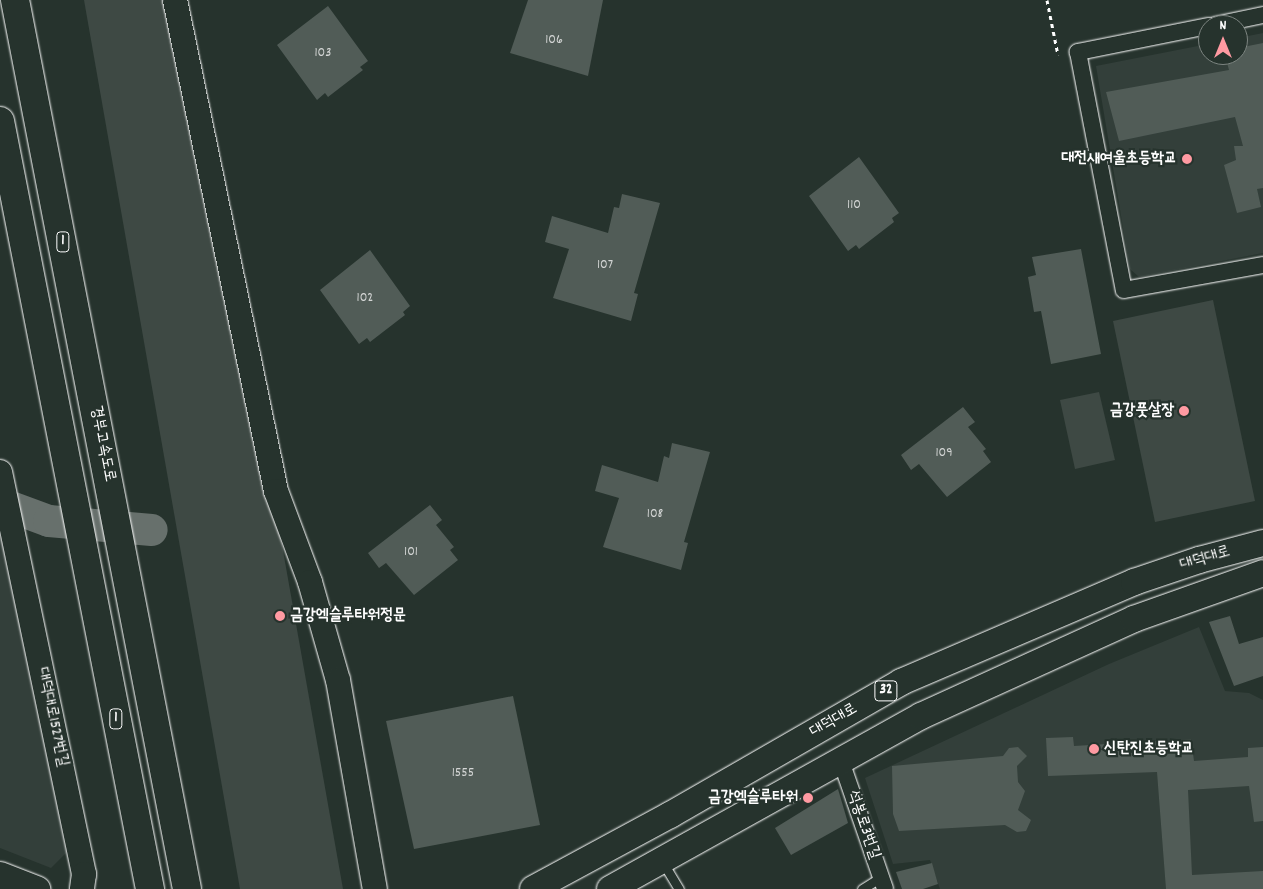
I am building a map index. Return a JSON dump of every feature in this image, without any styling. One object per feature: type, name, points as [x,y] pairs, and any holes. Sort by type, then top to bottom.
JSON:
[{"type":"highway","name":"경부고속도로","points":[[15,0],[188,889]]},
{"type":"highway","name":"1","points":[[0,121],[150,889]]},
{"type":"main road","name":"대덕대로","points":[[533,889],[670,815],[901,682],[1134,582],[1199,560],[1263,543]]},
{"type":"main road","name":"대덕대로","points":[[610,889],[921,716],[1134,619],[1263,573]]},
{"type":"main road","points":[[0,875],[38,889]]},
{"type":"street","points":[[175,0],[276,491],[310,582],[338,680],[375,889]]},
{"type":"street","points":[[1248,19],[1263,16]]},
{"type":"street","points":[[1198,28],[1078,52],[1124,290],[1263,265]]},
{"type":"street","name":"대덕대로1527번길","points":[[0,472],[84,874],[82,889]]},
{"type":"street","name":"석봉로3번길","points":[[841,761],[883,883]]},
{"type":"lane","points":[[662,861],[679,889]]},
{"type":"lane","points":[[862,889],[883,883]]},
{"type":"path","points":[[1047,0],[1058,55]]},
{"type":"shaded area","points":[[84,0],[169,0],[282,545],[343,889],[240,889]]},
{"type":"shaded area","name":"대전새여울초등학교","points":[[1263,33],[1263,253],[1139,277],[1130,269],[1096,66],[1198,46],[1198,65],[1248,65],[1248,36]]},
{"type":"shaded area","name":"금강풋살장","points":[[1213,300],[1255,501],[1155,522],[1113,321]]},
{"type":"shaded area","points":[[1099,392],[1115,460],[1075,469],[1060,400]]},
{"type":"shaded area","points":[[0,537],[6,539],[73,846],[51,868],[0,848]]},
{"type":"shaded area","name":"신탄진초등학교","points":[[1199,627],[1225,691],[1249,693],[1263,700],[1263,889],[940,889],[930,860],[893,864],[865,778],[1109,664]]},
{"type":"building","points":[[528,0],[603,0],[588,76],[510,53]]},
{"type":"building","points":[[328,6],[368,61],[360,67],[363,70],[328,97],[325,93],[317,100],[277,45]]},
{"type":"building","points":[[1263,43],[1263,188],[1257,189],[1261,207],[1237,213],[1224,165],[1236,160],[1234,146],[1243,146],[1235,117],[1119,141],[1106,92],[1229,70],[1228,65],[1248,65],[1248,46]]},
{"type":"building","points":[[859,157],[899,213],[892,218],[894,222],[859,249],[856,245],[848,251],[809,196]]},
{"type":"building","points":[[622,194],[660,203],[634,293],[638,294],[631,321],[553,298],[569,249],[545,242],[552,216],[608,233],[614,207],[619,208]]},
{"type":"building","points":[[1081,249],[1101,354],[1051,364],[1041,311],[1034,312],[1028,277],[1036,275],[1032,257]]},
{"type":"building","points":[[370,250],[410,306],[403,312],[405,315],[370,342],[367,338],[359,344],[320,290]]},
{"type":"building","points":[[963,407],[975,422],[968,427],[986,449],[983,451],[991,462],[947,497],[919,464],[911,470],[901,455]]},
{"type":"building","points":[[672,443],[710,452],[684,542],[688,543],[681,570],[603,547],[619,498],[595,491],[602,465],[658,482],[664,456],[669,458]]},
{"type":"building","points":[[430,505],[442,520],[436,525],[454,547],[450,550],[458,560],[414,595],[386,563],[379,568],[368,553]]},
{"type":"building","points":[[1230,616],[1239,644],[1263,637],[1263,676],[1234,686],[1209,622]]},
{"type":"building","points":[[513,696],[540,825],[414,849],[386,721]]},
{"type":"building","points":[[1073,737],[1074,746],[1191,739],[1194,761],[1248,757],[1248,748],[1263,747],[1263,821],[1254,822],[1249,786],[1188,790],[1192,875],[1263,871],[1263,889],[1166,889],[1157,772],[1048,776],[1046,738]]},
{"type":"building","points":[[1018,747],[1027,756],[1017,766],[1018,782],[1025,791],[1018,810],[1031,820],[1026,831],[1017,832],[1005,825],[899,831],[893,814],[892,766],[1003,756],[1009,748]]},
{"type":"building","points":[[838,789],[848,823],[791,855],[775,828]]},
{"type":"building","points":[[932,863],[938,884],[923,889],[902,889],[896,872]]},
{"type":"waterway","points":[[0,503],[49,521],[152,530]]},
{"type":"place","name":"대전새여울초등학교","points":[[1187,159]]},
{"type":"place","name":"금강풋살장","points":[[1184,411]]},
{"type":"place","name":"금강엑슬루타워정문","points":[[280,616]]},
{"type":"place","name":"신탄진초등학교","points":[[1094,749]]},
{"type":"place","name":"금강엑슬루타워","points":[[808,798]]}]
